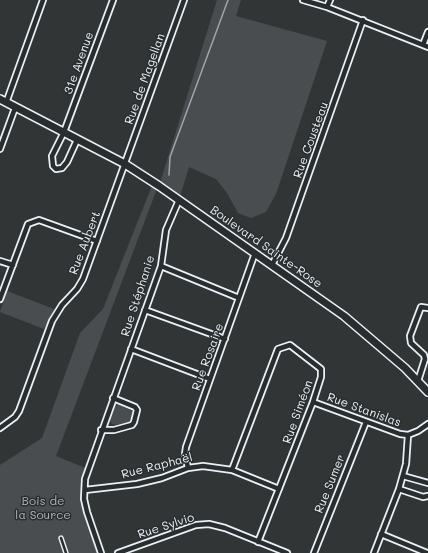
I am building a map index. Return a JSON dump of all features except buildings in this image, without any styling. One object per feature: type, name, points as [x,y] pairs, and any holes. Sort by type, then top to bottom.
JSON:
[{"type":"street","points":[[3,101],[43,0]]},
{"type":"street","name":"31e Avenue","points":[[64,132],[113,0]]},
{"type":"street","name":"Rue de Magellan","points":[[125,164],[184,0]]},
{"type":"street","points":[[303,0],[362,20],[426,46],[428,32]]},
{"type":"street","points":[[327,7],[330,0]]},
{"type":"street","name":"Rue Cousteau","points":[[272,265],[286,238],[362,20]]},
{"type":"street","name":"Boulevard Sainte-Rose","points":[[3,101],[125,164],[179,200],[368,335],[428,392]]},
{"type":"street","points":[[0,149],[15,108]]},
{"type":"street","points":[[64,132],[52,156],[53,166],[56,169],[62,168],[67,162],[77,140]]},
{"type":"street","name":"Rue Aubert","points":[[0,428],[15,417],[19,411],[52,321],[62,305],[77,289],[83,279],[125,164]]},
{"type":"street","name":"Rue Stéphanie","points":[[101,553],[87,512],[85,478],[161,266],[166,230],[179,200]]},
{"type":"street","points":[[0,299],[28,224],[39,220],[97,241]]},
{"type":"street","name":"Rue Rosaire","points":[[188,468],[185,454],[186,446],[255,253]]},
{"type":"street","points":[[0,261],[13,265]]},
{"type":"street","points":[[161,266],[239,298]]},
{"type":"street","points":[[418,381],[425,359],[424,355],[411,344],[410,336],[421,307],[428,308]]},
{"type":"street","points":[[145,310],[225,339]]},
{"type":"street","name":"Rue Siméon","points":[[232,470],[278,349],[290,345],[321,369],[322,376],[258,542]]},
{"type":"street","points":[[131,348],[210,378]]},
{"type":"street","points":[[101,430],[114,430],[134,422],[137,410],[134,407],[113,398]]},
{"type":"street","name":"Rue Stanislas","points":[[313,402],[400,434],[408,435],[418,432],[428,424]]},
{"type":"street","name":"Rue Sumer","points":[[314,553],[366,422]]},
{"type":"street","points":[[374,553],[403,476],[406,464],[408,435]]},
{"type":"street","name":"Rue Raphaël","points":[[85,490],[137,484],[162,478],[188,468],[203,466],[232,470],[279,489]]},
{"type":"street","points":[[403,476],[428,483]]},
{"type":"street","points":[[399,489],[423,497],[428,496]]},
{"type":"street","name":"Rue Sylvio","points":[[118,553],[196,525],[208,524],[225,528],[287,553]]},
{"type":"street","points":[[381,534],[427,553]]},
{"type":"lane","points":[[61,538],[66,553]]},
{"type":"green space","points":[[217,0],[241,0],[236,16],[327,41],[276,194],[266,212],[251,218],[238,213],[227,193],[216,179],[189,167],[179,200],[159,186]]},
{"type":"green space","name":"Bois de la Source","points":[[153,183],[158,186],[56,456],[88,469],[85,499],[100,553],[0,553],[0,465],[42,438],[80,333],[103,309]]},
{"type":"green space","points":[[7,291],[54,309],[44,329],[0,312]]},
{"type":"green space","points":[[116,405],[133,411],[132,418],[129,422],[114,425],[111,423],[110,420]]},
{"type":"waterway","points":[[169,175],[170,157],[228,0]]}]
